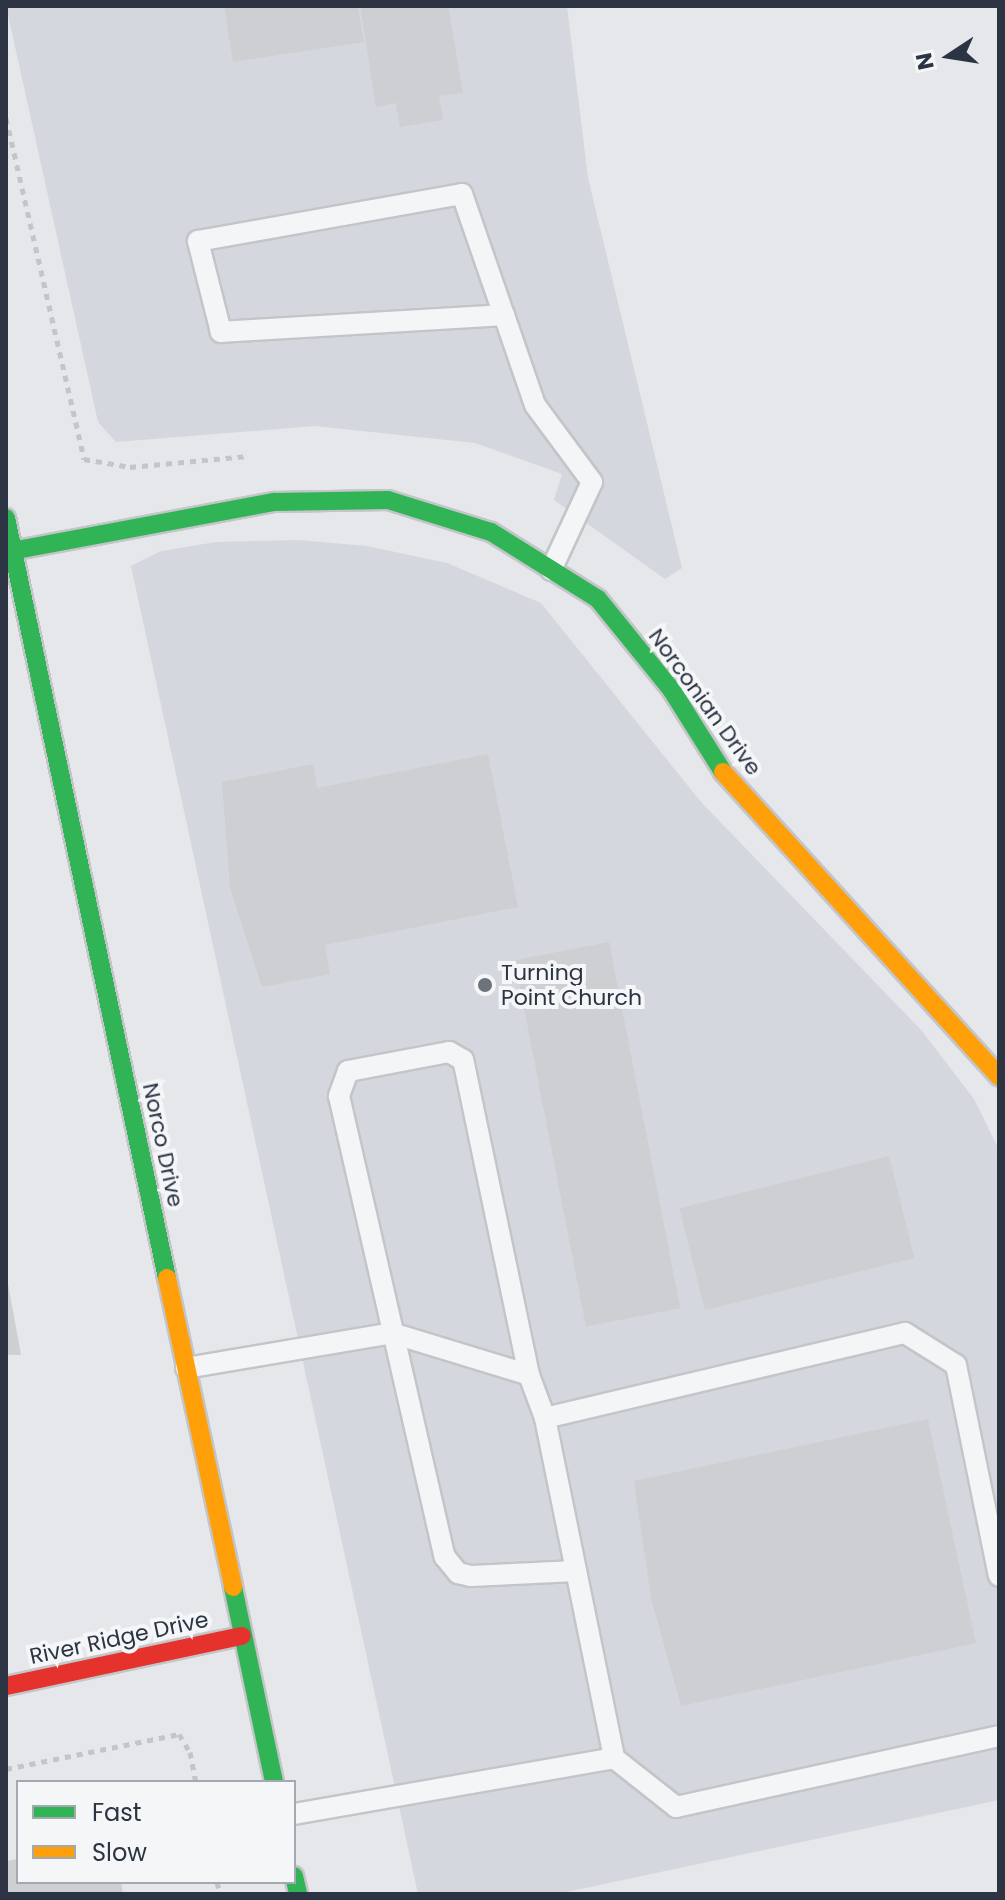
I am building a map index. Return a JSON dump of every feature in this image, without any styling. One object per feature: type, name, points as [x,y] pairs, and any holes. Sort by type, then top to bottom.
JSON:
[{"type":"street","name":"Norconian Drive","points":[[9,551],[274,502],[388,500],[491,532],[598,599],[671,689],[726,777],[999,1076]]},
{"type":"street","name":"Norco Drive","points":[[6,518],[9,551],[274,1780]]},
{"type":"street","name":"River Ridge Drive","points":[[6,1686],[242,1636]]},
{"type":"lane","points":[[504,315],[221,332],[198,241],[462,194],[504,315],[535,405],[592,482],[551,570]]},
{"type":"lane","points":[[576,1571],[471,1576],[458,1573],[445,1557],[339,1096],[341,1082],[348,1071],[449,1052],[463,1060],[529,1375],[545,1418],[614,1758],[676,1807],[999,1736]]},
{"type":"lane","points":[[186,1368],[392,1333],[529,1375]]},
{"type":"lane","points":[[545,1418],[905,1333],[956,1365],[999,1576]]},
{"type":"lane","points":[[296,1814],[614,1758]]},
{"type":"path","points":[[6,1769],[179,1734],[190,1752],[196,1780]]},
{"type":"shaded area","points":[[6,6],[567,6],[588,178],[682,568],[665,579],[554,500],[562,474],[475,443],[315,426],[116,442],[98,422]]},
{"type":"shaded area","points":[[298,540],[367,546],[447,563],[541,603],[701,802],[922,1031],[974,1099],[999,1150],[999,1800],[557,1894],[418,1894],[131,566],[161,551],[216,542]]},
{"type":"building","points":[[224,6],[358,6],[364,42],[233,62]]},
{"type":"building","points":[[360,6],[448,6],[463,93],[439,96],[443,120],[400,127],[396,103],[376,107]]},
{"type":"building","points":[[488,754],[518,907],[325,945],[330,974],[262,987],[230,888],[222,782],[313,764],[317,788]]},
{"type":"building","points":[[609,942],[680,1308],[586,1326],[515,960]]},
{"type":"building","points":[[889,1156],[914,1258],[705,1310],[679,1208]]},
{"type":"building","points":[[8,1284],[21,1355],[6,1355]]},
{"type":"building","points":[[928,1419],[976,1643],[681,1706],[651,1598],[634,1481]]},
{"type":"building","points":[[16,1859],[16,1884],[121,1884],[123,1894],[6,1894],[6,1861]]},
{"type":"traffic: fast","points":[[6,552],[274,502],[388,500],[491,532],[598,599],[671,689],[723,772]]},
{"type":"traffic: fast","points":[[6,518],[167,1278]]},
{"type":"traffic: fast","points":[[233,1587],[274,1780]]},
{"type":"traffic: fast","points":[[296,1884],[298,1894]]},
{"type":"traffic: slow","points":[[723,772],[999,1076]]},
{"type":"traffic: slow","points":[[167,1278],[233,1587]]},
{"type":"traffic: jam","points":[[6,1686],[242,1636]]},
{"type":"place","name":"Turning Point Church","points":[[485,985]]}]
